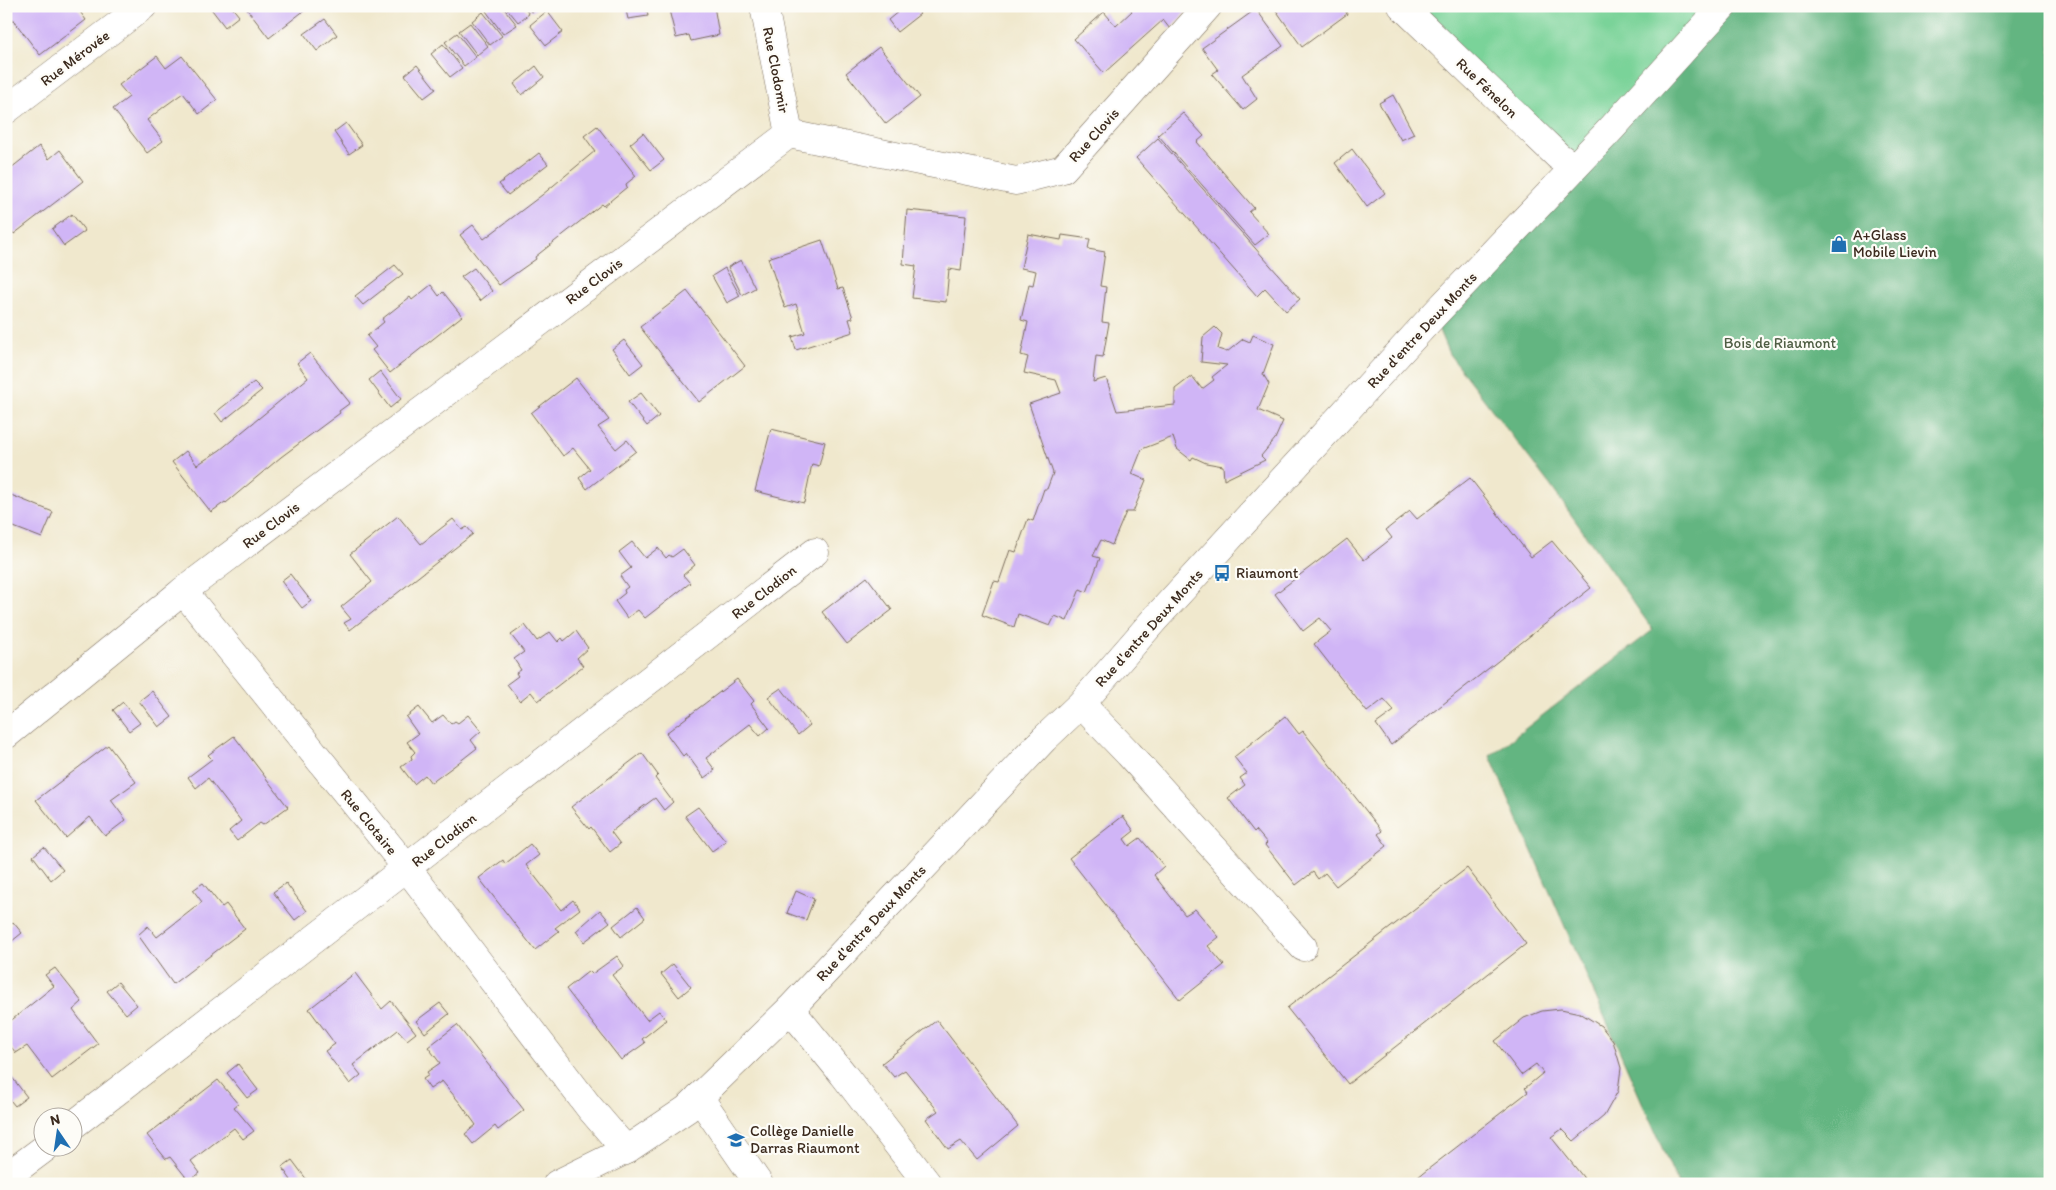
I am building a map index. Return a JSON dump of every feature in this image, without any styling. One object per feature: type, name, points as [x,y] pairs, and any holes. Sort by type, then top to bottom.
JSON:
[{"type":"street","name":"Rue Mérovée","points":[[6,110],[143,6]]},
{"type":"street","name":"Rue Clodomir","points":[[764,6],[789,134]]},
{"type":"street","name":"Rue Clovis","points":[[6,735],[183,592],[789,134],[1016,181],[1063,169],[1208,6]]},
{"type":"street","name":"Rue Fénelon","points":[[1402,6],[1558,156],[1574,167]]},
{"type":"street","name":"Rue d'entre Deux Monts","points":[[558,1184],[626,1150],[687,1109],[790,1009],[1044,739],[1082,704],[1154,620],[1433,316],[1574,167],[1722,6]]},
{"type":"street","name":"Rue Clodion","points":[[82,1118],[815,552]]},
{"type":"street","name":"Rue Clotaire","points":[[183,592],[407,868],[589,1107],[626,1150]]},
{"type":"street","points":[[1082,704],[1303,947]]},
{"type":"street","points":[[790,1009],[843,1074],[926,1183]]},
{"type":"street","points":[[700,1097],[759,1184]]},
{"type":"street","points":[[6,1177],[32,1158]]},
{"type":"green space","points":[[1402,6],[1723,6],[1574,167]]},
{"type":"green space","name":"Bois de Riaumont","points":[[1723,6],[2050,6],[2050,1184],[1678,1184],[1490,756],[1653,630],[1550,485],[1449,354],[1433,316]]},
{"type":"building","points":[[6,6],[76,6],[86,20],[40,55],[11,17],[6,21]]},
{"type":"building","points":[[209,6],[231,6],[239,16],[225,27]]},
{"type":"building","points":[[247,6],[310,6],[269,38],[246,8]]},
{"type":"building","points":[[490,6],[502,6],[517,25],[503,34],[486,11]]},
{"type":"building","points":[[505,6],[523,6],[529,14],[518,22]]},
{"type":"building","points":[[527,6],[539,6],[531,12]]},
{"type":"building","points":[[625,6],[646,6],[648,16],[628,19]]},
{"type":"building","points":[[668,6],[714,6],[719,35],[691,41],[689,35],[676,38]]},
{"type":"building","points":[[905,6],[914,6],[920,14],[897,32],[888,20]]},
{"type":"building","points":[[1128,6],[1191,6],[1170,29],[1163,20],[1104,73],[1074,39],[1104,12],[1116,26],[1132,11]]},
{"type":"building","points":[[1273,6],[1343,6],[1347,14],[1302,47]]},
{"type":"building","points":[[1256,9],[1283,46],[1242,75],[1257,99],[1243,110],[1212,74],[1218,70],[1202,48]]},
{"type":"building","points":[[547,11],[563,32],[546,45],[530,25]]},
{"type":"building","points":[[483,12],[502,36],[490,45],[472,21]]},
{"type":"building","points":[[325,19],[337,35],[317,51],[304,34]]},
{"type":"building","points":[[470,23],[488,46],[477,55],[459,31]]},
{"type":"building","points":[[457,33],[476,57],[464,66],[445,42]]},
{"type":"building","points":[[443,44],[462,68],[450,77],[431,54]]},
{"type":"building","points":[[879,47],[920,97],[886,124],[846,73]]},
{"type":"building","points":[[157,56],[166,68],[182,56],[217,100],[199,114],[183,93],[165,106],[147,120],[163,141],[147,153],[113,109],[129,97],[119,85]]},
{"type":"building","points":[[417,65],[436,89],[424,98],[405,75]]},
{"type":"building","points":[[536,66],[544,77],[522,95],[514,84]]},
{"type":"building","points":[[1393,95],[1414,134],[1401,140],[1379,103]]},
{"type":"building","points":[[1183,113],[1204,136],[1197,142],[1254,208],[1249,212],[1269,234],[1255,245],[1158,135]]},
{"type":"building","points":[[346,123],[362,145],[349,154],[334,132]]},
{"type":"building","points":[[597,126],[636,176],[626,184],[627,187],[604,206],[602,204],[535,257],[536,259],[499,285],[460,235],[473,225],[484,239],[542,195],[595,151],[584,136]]},
{"type":"building","points":[[643,133],[664,160],[651,170],[630,144]]},
{"type":"building","points":[[1158,138],[1300,299],[1286,311],[1265,288],[1257,296],[1136,158]]},
{"type":"building","points":[[39,146],[49,159],[60,150],[83,181],[14,234],[6,224],[6,172]]},
{"type":"building","points":[[1352,149],[1385,193],[1367,207],[1335,163]]},
{"type":"building","points":[[539,153],[548,164],[508,195],[499,184]]},
{"type":"building","points":[[907,210],[966,216],[961,271],[949,269],[946,302],[912,298],[916,266],[903,264]]},
{"type":"building","points":[[72,214],[85,231],[64,246],[52,229]]},
{"type":"building","points":[[1028,234],[1061,240],[1062,235],[1090,239],[1088,249],[1105,252],[1100,286],[1106,287],[1102,322],[1109,323],[1103,357],[1096,356],[1093,382],[1106,378],[1117,411],[1175,405],[1175,389],[1192,376],[1202,389],[1214,380],[1212,377],[1227,365],[1201,362],[1203,337],[1215,327],[1222,334],[1218,349],[1227,352],[1243,339],[1250,342],[1253,335],[1274,344],[1263,374],[1269,384],[1258,410],[1283,421],[1275,439],[1261,456],[1265,460],[1224,480],[1223,466],[1206,463],[1193,457],[1191,460],[1177,449],[1173,437],[1142,449],[1132,474],[1146,480],[1133,512],[1126,512],[1112,545],[1101,540],[1093,556],[1100,558],[1087,592],[1080,589],[1067,621],[1055,616],[1050,626],[1018,614],[1014,627],[982,615],[994,581],[999,582],[1010,550],[1016,552],[1028,519],[1033,521],[1044,489],[1047,489],[1053,473],[1029,404],[1061,393],[1056,380],[1024,373],[1028,357],[1021,355],[1028,322],[1021,320],[1029,284],[1033,285],[1036,271],[1021,268]]},
{"type":"building","points":[[822,240],[838,289],[843,288],[853,318],[849,319],[853,332],[796,350],[792,337],[805,333],[796,304],[785,308],[768,258]]},
{"type":"building","points":[[741,260],[755,288],[742,295],[728,267]]},
{"type":"building","points":[[395,265],[403,274],[363,305],[355,296]]},
{"type":"building","points":[[474,268],[492,291],[480,301],[461,277]]},
{"type":"building","points":[[725,268],[740,296],[727,303],[712,276]]},
{"type":"building","points":[[431,285],[439,296],[443,292],[462,316],[390,373],[372,350],[376,347],[367,336],[384,322],[382,319],[410,297],[412,300]]},
{"type":"building","points":[[687,291],[745,366],[699,402],[640,327]]},
{"type":"building","points":[[624,340],[643,364],[630,374],[612,349]]},
{"type":"building","points":[[310,353],[350,403],[339,411],[340,413],[281,457],[226,503],[211,512],[172,462],[186,451],[197,465],[220,450],[308,378],[297,363]]},
{"type":"building","points":[[380,371],[401,399],[390,408],[369,380]]},
{"type":"building","points":[[576,378],[609,420],[598,427],[616,449],[627,440],[636,451],[587,489],[579,478],[590,469],[573,448],[563,456],[531,413]]},
{"type":"building","points":[[254,382],[262,390],[222,422],[215,413]]},
{"type":"building","points":[[641,393],[659,416],[647,426],[628,402]]},
{"type":"building","points":[[771,429],[825,442],[819,466],[812,464],[804,503],[755,491]]},
{"type":"building","points":[[1470,478],[1531,557],[1552,541],[1591,588],[1391,745],[1376,724],[1394,711],[1392,708],[1384,699],[1367,712],[1314,644],[1331,631],[1320,618],[1303,631],[1275,594],[1347,539],[1364,560],[1392,538],[1386,530],[1410,511],[1417,519]]},
{"type":"building","points":[[6,493],[53,512],[42,538],[6,524]]},
{"type":"building","points":[[398,516],[421,544],[453,519],[462,530],[467,527],[473,534],[350,630],[344,623],[351,619],[341,607],[372,582],[350,554]]},
{"type":"building","points":[[632,542],[645,558],[658,548],[666,558],[669,555],[672,557],[683,549],[695,565],[683,575],[690,583],[645,618],[638,610],[627,618],[615,601],[625,593],[624,590],[628,587],[620,576],[631,568],[619,552]]},
{"type":"building","points":[[290,574],[311,601],[302,608],[281,581]]},
{"type":"building","points":[[867,577],[892,610],[847,644],[822,612]]},
{"type":"building","points":[[525,625],[537,641],[550,632],[558,642],[562,638],[564,641],[576,631],[588,648],[577,658],[583,666],[538,701],[531,692],[520,701],[507,684],[518,676],[516,673],[521,670],[514,659],[524,652],[511,635]]},
{"type":"building","points":[[737,679],[754,701],[751,704],[769,728],[760,736],[750,724],[706,758],[715,770],[704,778],[686,753],[683,756],[666,733]]},
{"type":"building","points":[[781,688],[810,725],[798,735],[768,697]]},
{"type":"building","points":[[152,691],[172,717],[159,727],[139,701]]},
{"type":"building","points":[[123,702],[140,723],[129,731],[113,710]]},
{"type":"building","points":[[419,707],[432,723],[443,715],[451,724],[455,721],[458,723],[468,715],[481,731],[471,740],[477,748],[431,783],[425,775],[414,784],[401,767],[412,759],[411,756],[415,752],[407,742],[418,734],[406,717]]},
{"type":"building","points":[[1285,716],[1299,734],[1303,731],[1382,831],[1378,834],[1387,846],[1336,886],[1325,873],[1318,879],[1313,872],[1296,885],[1265,845],[1267,843],[1256,830],[1254,832],[1228,798],[1245,785],[1240,778],[1247,773],[1234,757]]},
{"type":"building","points":[[234,736],[288,807],[263,825],[260,823],[237,841],[229,831],[241,821],[208,778],[196,788],[188,777],[212,759],[208,755]]},
{"type":"building","points":[[108,745],[136,782],[111,800],[126,820],[105,836],[90,817],[66,838],[36,800]]},
{"type":"building","points":[[642,753],[658,775],[655,778],[673,802],[664,810],[655,798],[633,814],[611,832],[620,844],[610,852],[591,827],[589,829],[571,807]]},
{"type":"building","points":[[698,807],[726,841],[712,851],[685,816]]},
{"type":"building","points":[[1123,816],[1134,831],[1124,839],[1129,846],[1140,838],[1164,866],[1154,875],[1185,915],[1195,909],[1219,937],[1208,946],[1224,965],[1180,1000],[1069,858]]},
{"type":"building","points":[[530,844],[539,855],[526,865],[561,910],[573,900],[580,909],[555,928],[559,931],[535,950],[479,878],[503,860],[505,864]]},
{"type":"building","points":[[44,847],[63,870],[51,880],[33,856]]},
{"type":"building","points":[[1467,868],[1526,944],[1348,1084],[1287,1008]]},
{"type":"building","points":[[203,883],[222,907],[226,904],[245,929],[173,984],[138,935],[148,926],[157,937],[202,902],[193,890]]},
{"type":"building","points":[[286,883],[307,911],[295,920],[273,892]]},
{"type":"building","points":[[796,891],[814,899],[806,920],[787,913]]},
{"type":"building","points":[[637,907],[645,918],[621,937],[613,926]]},
{"type":"building","points":[[600,910],[610,922],[584,942],[576,931]]},
{"type":"building","points":[[13,922],[22,933],[6,946],[6,928]]},
{"type":"building","points":[[617,956],[624,966],[612,975],[647,1020],[659,1011],[666,1020],[642,1039],[645,1043],[621,1060],[566,989],[589,971],[592,974]]},
{"type":"building","points":[[673,964],[691,987],[679,997],[661,974]]},
{"type":"building","points":[[55,968],[82,1002],[73,1010],[98,1044],[52,1079],[27,1046],[16,1053],[6,1041],[6,1021],[8,1023],[54,986],[45,975]]},
{"type":"building","points":[[355,973],[382,1009],[391,1001],[416,1033],[407,1040],[398,1030],[353,1065],[361,1075],[350,1084],[325,1051],[335,1044],[309,1009]]},
{"type":"building","points":[[118,982],[137,1005],[126,1014],[107,991]]},
{"type":"building","points":[[440,1003],[449,1014],[425,1033],[416,1021]]},
{"type":"building","points":[[1561,1009],[1580,1013],[1601,1026],[1613,1041],[1621,1068],[1618,1091],[1604,1116],[1574,1141],[1562,1129],[1551,1137],[1583,1177],[1585,1184],[1423,1184],[1418,1177],[1528,1092],[1525,1088],[1543,1073],[1536,1064],[1521,1075],[1495,1041],[1524,1018],[1542,1011]]},
{"type":"building","points":[[937,1020],[1018,1126],[977,1160],[961,1141],[948,1149],[926,1119],[938,1111],[905,1070],[894,1077],[882,1063]]},
{"type":"building","points":[[457,1025],[524,1110],[498,1130],[495,1126],[473,1144],[465,1134],[476,1125],[460,1103],[442,1081],[430,1089],[423,1079],[429,1075],[427,1072],[440,1063],[428,1047]]},
{"type":"building","points":[[238,1064],[258,1090],[247,1098],[227,1073]]},
{"type":"building","points":[[8,1072],[27,1097],[15,1106],[6,1095]]},
{"type":"building","points":[[218,1080],[238,1104],[234,1107],[254,1131],[243,1139],[234,1128],[191,1161],[200,1173],[189,1181],[170,1157],[166,1159],[147,1135]]},
{"type":"building","points":[[292,1160],[310,1184],[285,1184],[291,1180],[282,1167]]},
{"type":"place","name":"A+Glass Mobile Lievin","points":[[1839,244]]},
{"type":"place","name":"Riaumont","points":[[1222,573]]},
{"type":"place","name":"Collège Danielle Darras Riaumont","points":[[736,1140]]}]
